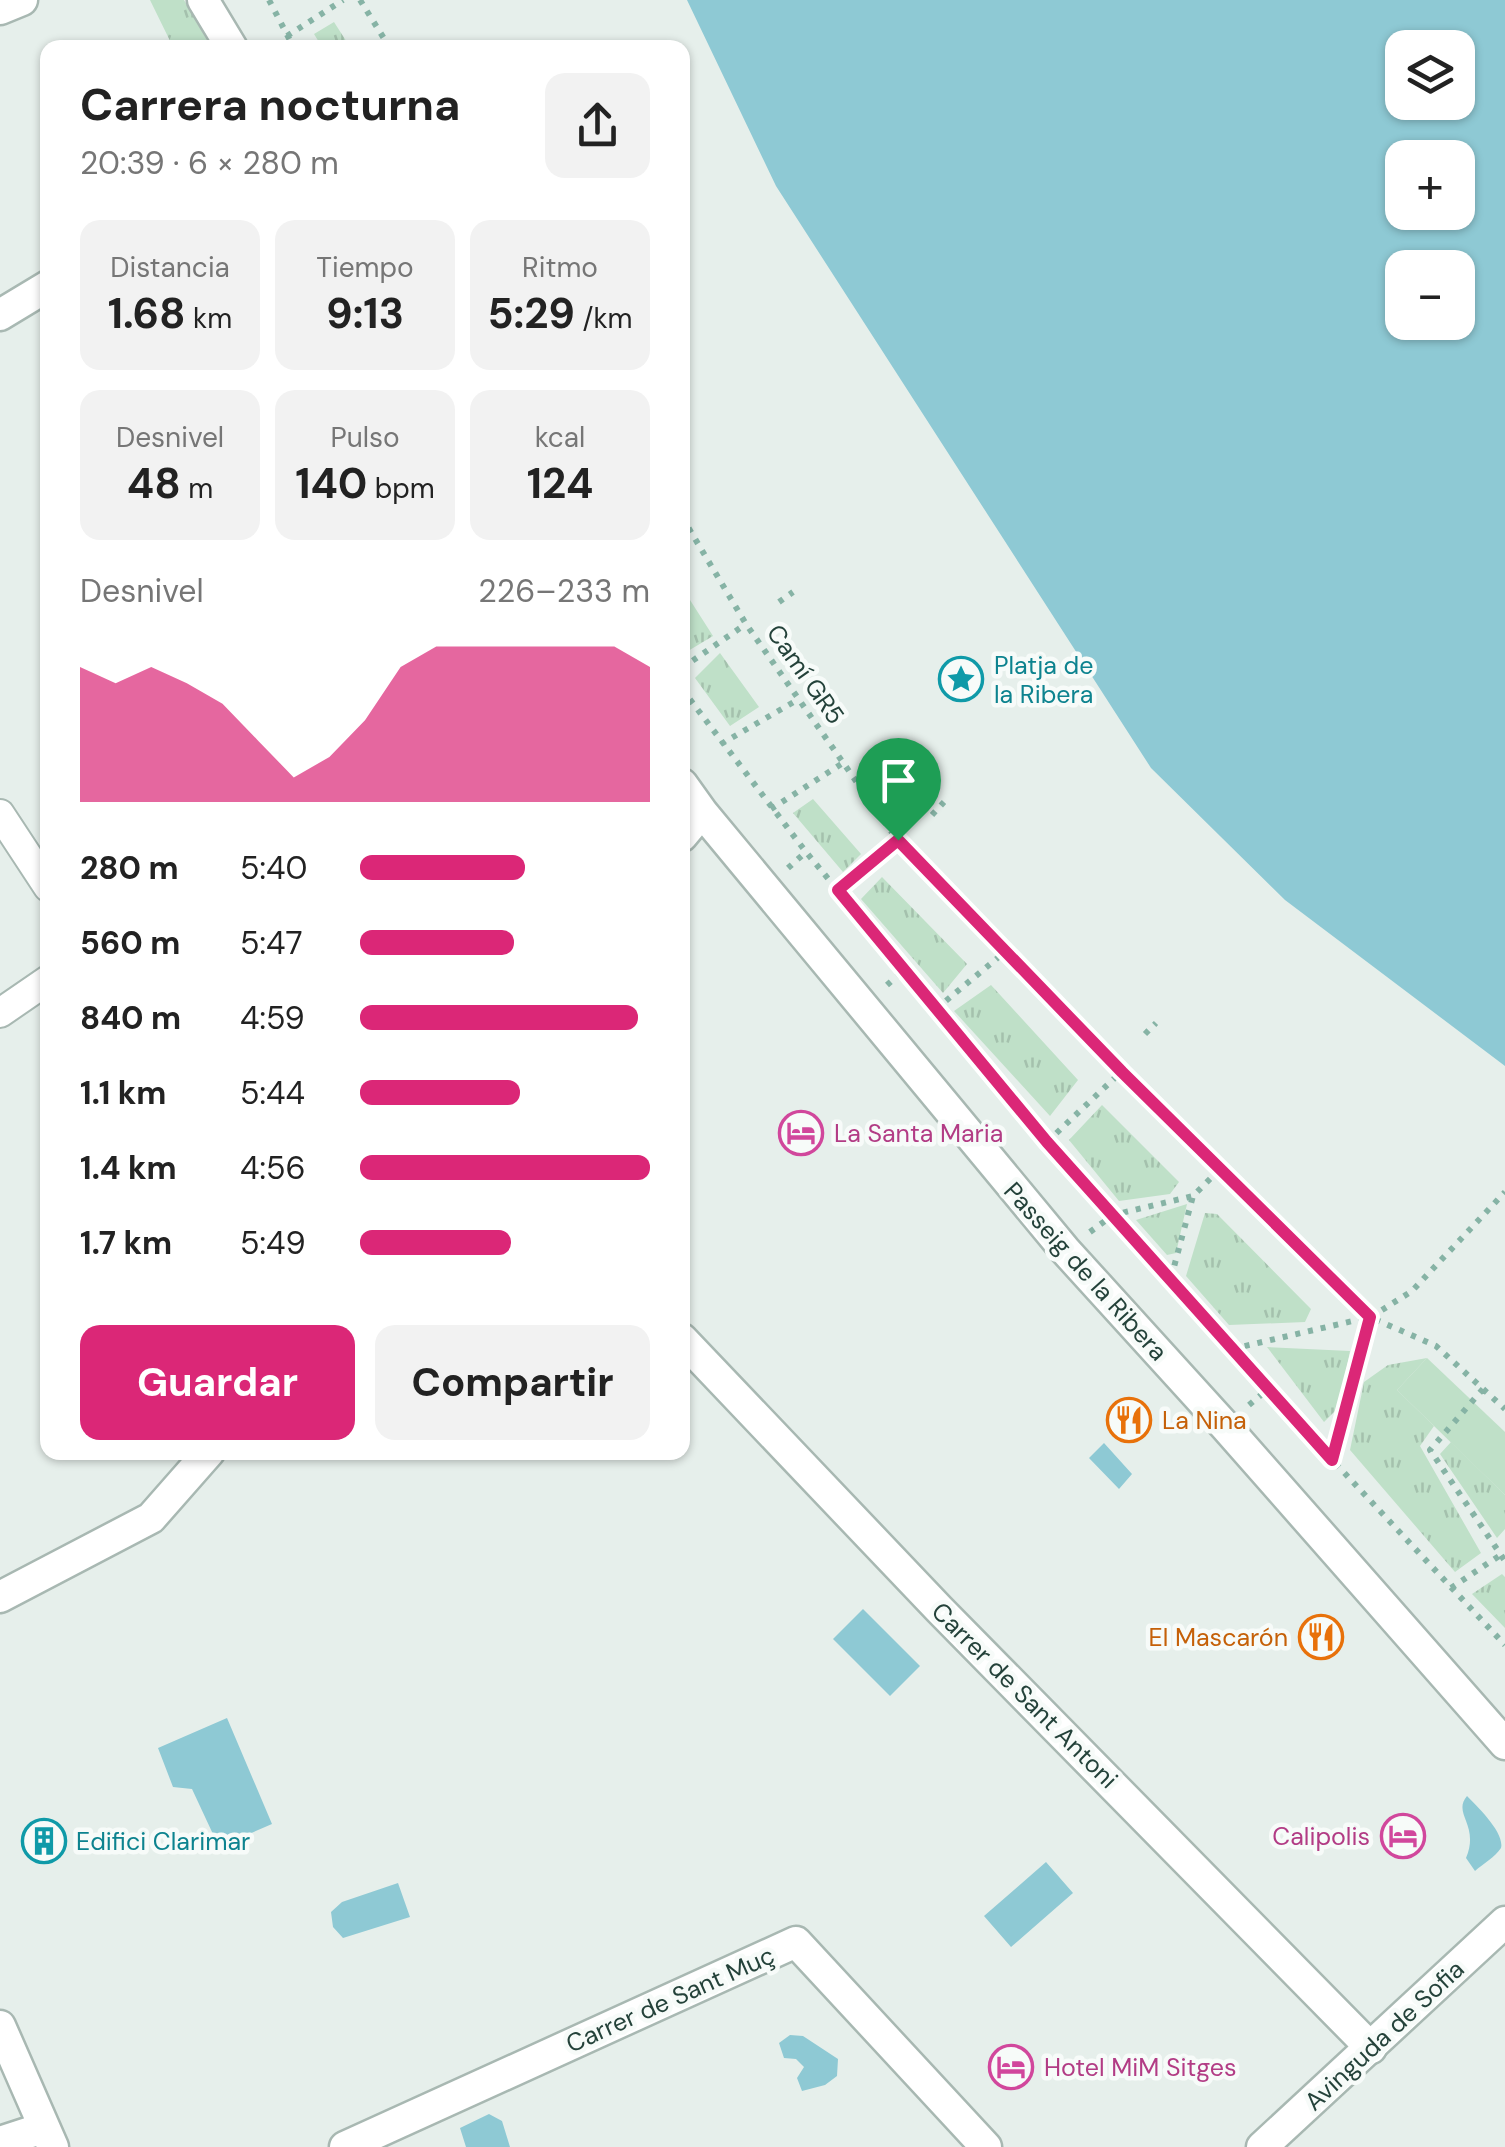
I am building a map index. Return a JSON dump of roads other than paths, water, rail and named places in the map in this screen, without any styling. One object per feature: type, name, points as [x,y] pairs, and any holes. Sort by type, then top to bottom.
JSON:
[{"type":"street","points":[[0,9],[22,0]]},
{"type":"street","points":[[203,0],[227,40]]},
{"type":"street","points":[[0,314],[40,291]]},
{"type":"street","points":[[0,814],[40,874]]},
{"type":"street","name":"Passeig de la Ribera","points":[[692,824],[1505,1744]]},
{"type":"street","points":[[0,1014],[37,988]]},
{"type":"street","name":"Carrer de Sant Antoni","points":[[690,1347],[953,1623],[1371,2048]]},
{"type":"street","points":[[0,1597],[151,1518],[203,1460]]},
{"type":"street","name":"Avinguda de Sofia","points":[[1262,2147],[1505,1922]]},
{"type":"street","name":"Carrer de Sant Muç","points":[[345,2147],[796,1942],[986,2147]]},
{"type":"street","points":[[0,2026],[48,2138],[0,2142]]},
{"type":"water","points":[[687,0],[1505,0],[1505,1066],[1285,900],[1151,768],[776,186]]},
{"type":"water","points":[[1104,1443],[1132,1474],[1119,1489],[1089,1458]]},
{"type":"water","points":[[863,1609],[920,1666],[890,1696],[833,1639]]},
{"type":"water","points":[[227,1718],[272,1824],[219,1847],[192,1789],[173,1787],[158,1748]]},
{"type":"water","points":[[1467,1796],[1489,1820],[1501,1842],[1501,1848],[1475,1871],[1466,1858],[1470,1837],[1462,1809]]},
{"type":"water","points":[[1046,1862],[1073,1893],[1011,1947],[984,1916]]},
{"type":"water","points":[[398,1883],[410,1917],[343,1938],[333,1927],[331,1912],[342,1902]]},
{"type":"water","points":[[790,2035],[803,2036],[838,2059],[837,2076],[825,2085],[802,2091],[797,2078],[804,2067],[796,2059],[784,2058],[779,2043]]},
{"type":"water","points":[[489,2114],[502,2121],[510,2147],[466,2147],[460,2128]]},
{"type":"place","name":"Platja de la Ribera","points":[[961,679]]},
{"type":"place","name":"La Santa Maria","points":[[801,1133]]},
{"type":"place","name":"La Nina","points":[[1129,1420]]},
{"type":"place","name":"El Mascarón","points":[[1321,1637]]},
{"type":"place","name":"Calipolis","points":[[1403,1836]]},
{"type":"place","name":"Edifici Clarimar","points":[[44,1841]]},
{"type":"place","name":"Hotel MiM Sitges","points":[[1011,2067]]}]
